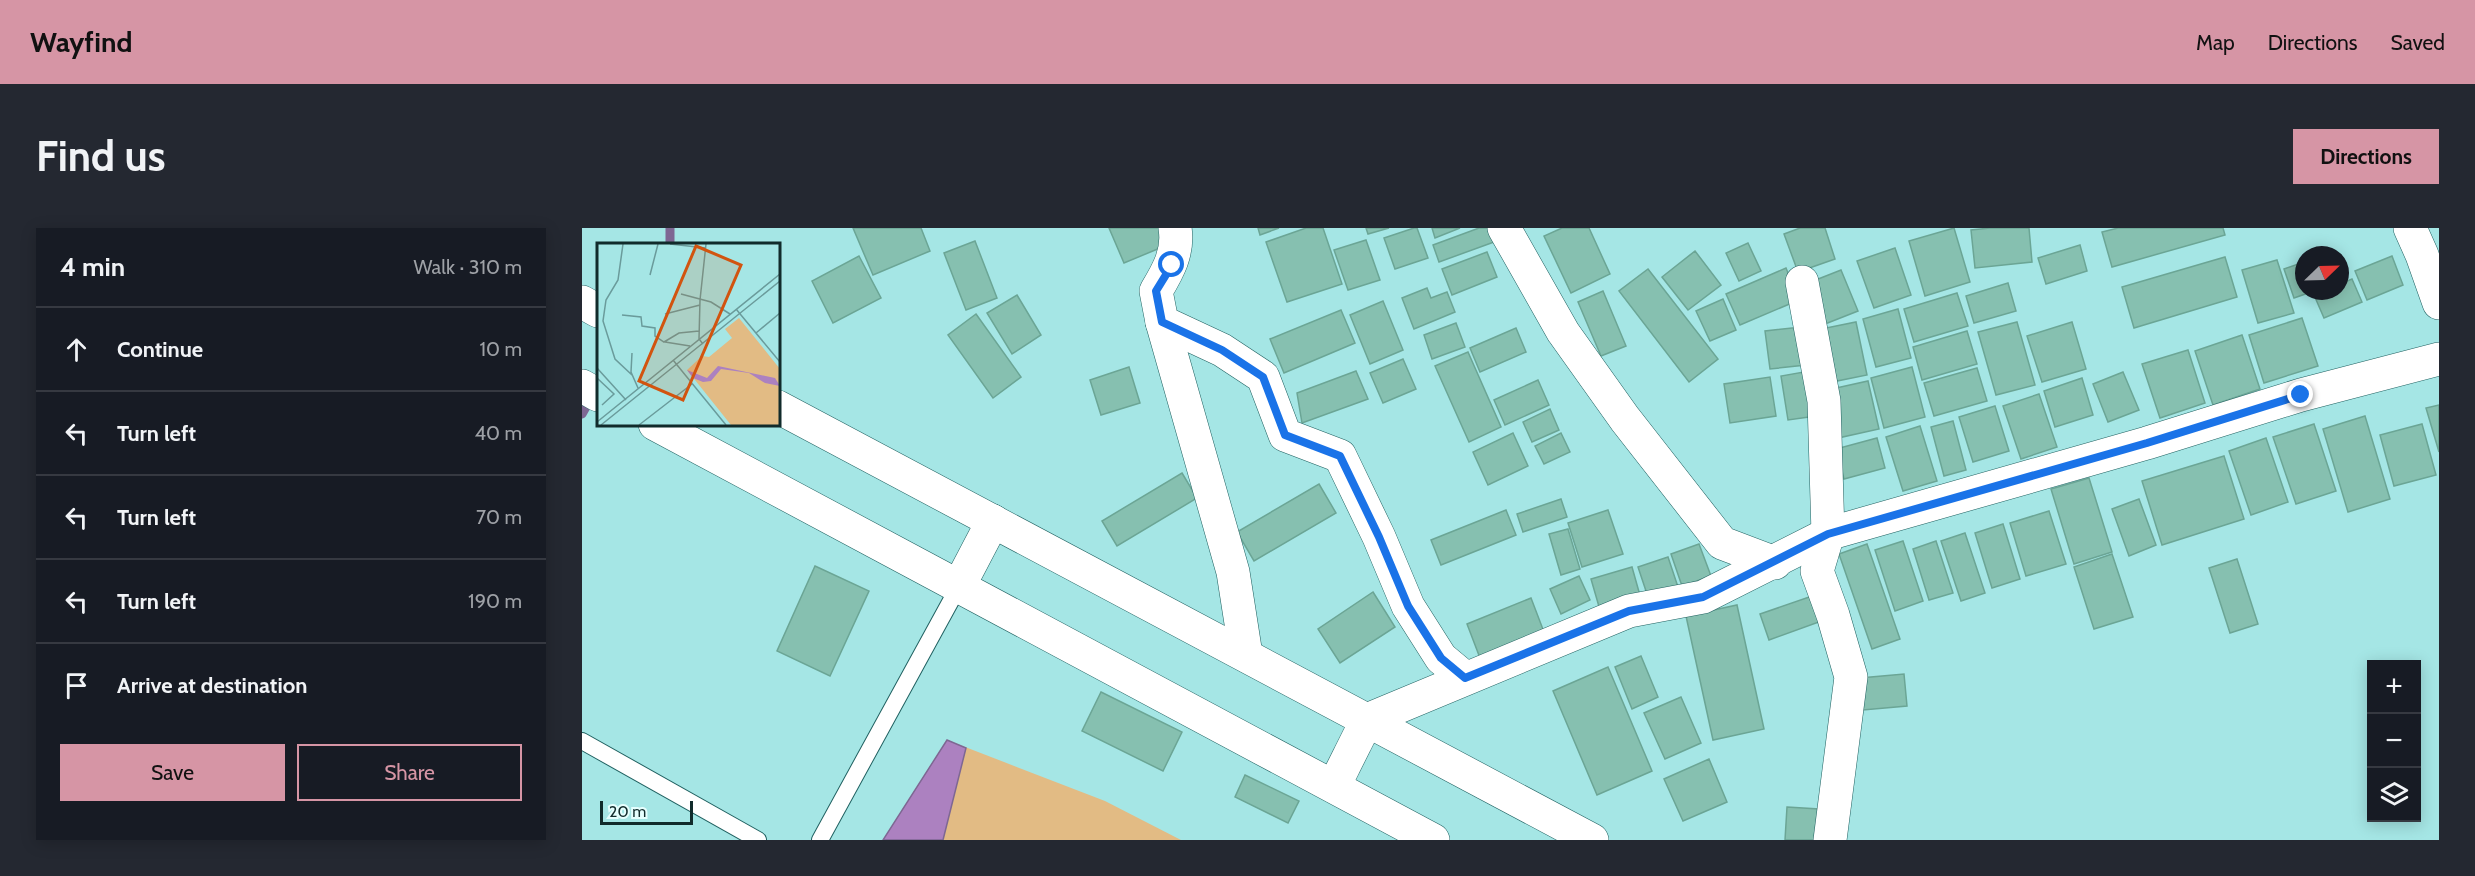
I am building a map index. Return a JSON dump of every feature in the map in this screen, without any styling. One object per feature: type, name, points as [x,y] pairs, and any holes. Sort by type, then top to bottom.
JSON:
[{"type":"street","points":[[1175,228],[1177,239],[1172,265],[1156,291],[1162,322],[1233,572],[1246,655]]},
{"type":"street","points":[[1504,228],[1563,332],[1625,419],[1722,543],[1775,563]]},
{"type":"street","points":[[2410,228],[2439,303]]},
{"type":"street","points":[[1802,282],[1824,401],[1828,534],[1817,571],[1851,677],[1830,840]]},
{"type":"street","points":[[582,302],[597,310]]},
{"type":"street","points":[[1162,322],[1222,350],[1263,377],[1285,435],[1340,456],[1379,537],[1408,606],[1441,658],[1465,678]]},
{"type":"street","points":[[1334,786],[1367,720],[1629,611],[1703,597],[1775,563],[1828,534],[2147,443],[2301,395],[2439,359]]},
{"type":"street","points":[[582,386],[597,394]]},
{"type":"street","points":[[780,408],[1592,840]]},
{"type":"street","points":[[659,426],[1433,840]]},
{"type":"street","points":[[959,586],[993,521]]},
{"type":"lane","points":[[820,840],[959,586]]},
{"type":"lane","points":[[582,741],[758,840]]},
{"type":"shaded area","points":[[947,740],[1105,801],[1181,840],[883,840]]},
{"type":"shaded area","points":[[947,740],[966,748],[943,840],[883,840]]},
{"type":"building","points":[[853,228],[921,228],[930,251],[873,275]]},
{"type":"building","points":[[1109,228],[1165,228],[1172,243],[1124,263]]},
{"type":"building","points":[[1258,228],[1279,228],[1260,235]]},
{"type":"building","points":[[1306,228],[1323,228],[1342,284],[1287,302],[1266,242]]},
{"type":"building","points":[[1366,228],[1389,228],[1368,234]]},
{"type":"building","points":[[1417,228],[1428,258],[1395,269],[1384,238]]},
{"type":"building","points":[[1432,228],[1460,228],[1435,238]]},
{"type":"building","points":[[1479,228],[1489,228],[1494,242],[1439,262],[1433,245]]},
{"type":"building","points":[[1562,228],[1589,228],[1610,274],[1571,293],[1544,236]]},
{"type":"building","points":[[1800,228],[1825,228],[1835,259],[1798,272],[1784,234]]},
{"type":"building","points":[[1954,228],[1970,282],[1925,296],[1909,241]]},
{"type":"building","points":[[2029,228],[2032,262],[1975,268],[1971,230]]},
{"type":"building","points":[[2118,228],[2223,228],[2225,235],[2112,267],[2102,232]]},
{"type":"building","points":[[1366,240],[1380,280],[1348,290],[1334,250]]},
{"type":"building","points":[[975,241],[997,298],[966,310],[944,253]]},
{"type":"building","points":[[1748,243],[1761,271],[1739,281],[1726,253]]},
{"type":"building","points":[[2080,245],[2087,271],[2046,284],[2038,258]]},
{"type":"building","points":[[1895,248],[1911,295],[1874,308],[1857,261]]},
{"type":"building","points":[[1695,251],[1721,285],[1688,310],[1662,277]]},
{"type":"building","points":[[1487,252],[1497,277],[1452,295],[1442,269]]},
{"type":"building","points":[[859,256],[881,298],[833,323],[812,281]]},
{"type":"building","points":[[2392,256],[2403,285],[2367,300],[2355,271]]},
{"type":"building","points":[[2225,257],[2237,297],[2134,328],[2122,287]]},
{"type":"building","points":[[2277,260],[2294,313],[2258,323],[2242,270]]},
{"type":"building","points":[[2295,265],[2295,298],[2294,298],[2284,269]]},
{"type":"building","points":[[1786,268],[1799,300],[1740,325],[1726,294]]},
{"type":"building","points":[[1648,269],[1718,359],[1689,382],[1619,291]]},
{"type":"building","points":[[1841,270],[1858,311],[1820,326],[1803,285]]},
{"type":"building","points":[[2352,279],[2362,302],[2324,318],[2316,300],[2349,300],[2349,280]]},
{"type":"building","points":[[2008,283],[2016,311],[1974,323],[1966,296]]},
{"type":"building","points":[[1427,288],[1431,298],[1447,292],[1455,312],[1414,329],[1402,298]]},
{"type":"building","points":[[1603,291],[1626,346],[1601,356],[1578,302]]},
{"type":"building","points":[[1957,293],[1968,326],[1914,342],[1904,309]]},
{"type":"building","points":[[1017,295],[1041,335],[1012,354],[987,313]]},
{"type":"building","points":[[1723,299],[1736,330],[1710,341],[1696,311]]},
{"type":"building","points":[[1383,301],[1403,350],[1370,364],[1350,315]]},
{"type":"building","points":[[1898,309],[1911,358],[1876,367],[1863,319]]},
{"type":"building","points":[[1341,310],[1355,343],[1284,373],[1270,339]]},
{"type":"building","points":[[976,314],[1021,377],[993,398],[948,335]]},
{"type":"building","points":[[2302,318],[2318,366],[2264,383],[2249,335]]},
{"type":"building","points":[[1856,322],[1867,375],[1832,382],[1821,329]]},
{"type":"building","points":[[2017,322],[2035,385],[1996,395],[1978,332]]},
{"type":"building","points":[[2072,322],[2086,369],[2042,382],[2027,336]]},
{"type":"building","points":[[1456,323],[1465,347],[1432,359],[1424,335]]},
{"type":"building","points":[[1801,327],[1806,365],[1770,369],[1765,331]]},
{"type":"building","points":[[1516,328],[1526,352],[1480,372],[1470,348]]},
{"type":"building","points":[[1967,331],[1977,364],[1922,380],[1913,347]]},
{"type":"building","points":[[2242,335],[2260,389],[2213,405],[2195,351]]},
{"type":"building","points":[[2188,350],[2205,403],[2160,418],[2142,364]]},
{"type":"building","points":[[1468,352],[1501,427],[1469,442],[1435,366]]},
{"type":"building","points":[[1403,359],[1416,389],[1383,403],[1370,373]]},
{"type":"building","points":[[1129,367],[1140,403],[1101,415],[1090,380]]},
{"type":"building","points":[[1912,367],[1925,417],[1884,428],[1871,378]]},
{"type":"building","points":[[1977,368],[1987,401],[1934,416],[1924,383]]},
{"type":"building","points":[[1815,370],[1823,415],[1788,420],[1781,376]]},
{"type":"building","points":[[1356,371],[1368,399],[1302,423],[1297,393]]},
{"type":"building","points":[[2123,372],[2139,410],[2108,422],[2093,384]]},
{"type":"building","points":[[1770,377],[1776,416],[1730,423],[1724,384]]},
{"type":"building","points":[[2082,378],[2093,415],[2055,427],[2044,391]]},
{"type":"building","points":[[1538,380],[1549,405],[1505,425],[1494,400]]},
{"type":"building","points":[[1868,381],[1879,429],[1838,438],[1827,390]]},
{"type":"building","points":[[2039,394],[2057,447],[2021,459],[2003,406]]},
{"type":"building","points":[[2439,405],[2439,452],[2426,408]]},
{"type":"building","points":[[1995,406],[2009,451],[1973,462],[1959,417]]},
{"type":"building","points":[[1550,409],[1559,430],[1532,442],[1523,422]]},
{"type":"building","points":[[2365,416],[2390,499],[2348,512],[2323,429]]},
{"type":"building","points":[[1953,421],[1966,470],[1944,476],[1931,427]]},
{"type":"building","points":[[2314,424],[2336,491],[2296,504],[2273,437]]},
{"type":"building","points":[[2422,424],[2436,475],[2394,486],[2380,435]]},
{"type":"building","points":[[1920,426],[1937,481],[1903,491],[1886,437]]},
{"type":"building","points":[[1513,433],[1528,466],[1488,485],[1473,452]]},
{"type":"building","points":[[1561,433],[1570,452],[1544,464],[1535,446]]},
{"type":"building","points":[[1877,438],[1885,468],[1844,479],[1836,449]]},
{"type":"building","points":[[2266,438],[2288,502],[2251,515],[2229,451]]},
{"type":"building","points":[[2224,456],[2244,519],[2162,545],[2142,481]]},
{"type":"building","points":[[1182,473],[1197,498],[1117,546],[1102,521]]},
{"type":"building","points":[[2089,478],[2112,552],[2074,564],[2051,489]]},
{"type":"building","points":[[1319,484],[1336,513],[1254,561],[1237,532]]},
{"type":"building","points":[[1561,499],[1567,517],[1523,532],[1517,514]]},
{"type":"building","points":[[2139,499],[2156,545],[2129,556],[2112,509]]},
{"type":"building","points":[[1506,510],[1516,535],[1441,565],[1431,540]]},
{"type":"building","points":[[1608,510],[1623,554],[1582,567],[1568,523]]},
{"type":"building","points":[[2049,511],[2066,564],[2026,576],[2010,523]]},
{"type":"building","points":[[2003,524],[2020,579],[1992,588],[1975,533]]},
{"type":"building","points":[[1568,529],[1580,569],[1561,575],[1549,534]]},
{"type":"building","points":[[1965,533],[1985,593],[1961,601],[1941,541]]},
{"type":"building","points":[[1903,541],[1923,601],[1895,611],[1875,550]]},
{"type":"building","points":[[1936,541],[1953,593],[1929,600],[1913,549]]},
{"type":"building","points":[[1699,544],[1711,576],[1682,586],[1671,554]]},
{"type":"building","points":[[1867,544],[1900,639],[1872,649],[1839,554]]},
{"type":"building","points":[[2112,554],[2133,617],[2094,629],[2074,567]]},
{"type":"building","points":[[1668,557],[1678,587],[1648,597],[1638,567]]},
{"type":"building","points":[[2237,559],[2258,624],[2230,633],[2209,568]]},
{"type":"building","points":[[815,566],[869,591],[830,676],[777,651]]},
{"type":"building","points":[[1632,567],[1641,599],[1600,610],[1591,579]]},
{"type":"building","points":[[1579,576],[1590,600],[1561,614],[1550,589]]},
{"type":"building","points":[[1373,592],[1395,627],[1340,663],[1318,629]]},
{"type":"building","points":[[1818,594],[1827,619],[1769,640],[1760,614]]},
{"type":"building","points":[[1531,598],[1544,632],[1480,658],[1467,624]]},
{"type":"building","points":[[1737,605],[1764,729],[1713,740],[1686,616]]},
{"type":"building","points":[[1641,656],[1658,697],[1632,709],[1615,667]]},
{"type":"building","points":[[1608,667],[1652,771],[1597,795],[1553,691]]},
{"type":"building","points":[[1904,674],[1907,706],[1863,710],[1860,678]]},
{"type":"building","points":[[1101,692],[1182,732],[1163,771],[1082,731]]},
{"type":"building","points":[[1681,697],[1701,743],[1665,759],[1644,713]]},
{"type":"building","points":[[1709,759],[1727,802],[1683,821],[1664,779]]},
{"type":"building","points":[[1245,775],[1299,801],[1288,823],[1235,797]]},
{"type":"building","points":[[1787,807],[1819,809],[1817,840],[1785,840]]},
{"type":"waterway","points":[[670,228],[670,243]]},
{"type":"waterway","points":[[582,414],[591,398]]},
{"type":"route","points":[[1172,265],[1156,291],[1162,322],[1222,350],[1263,377],[1285,435],[1340,456],[1379,537],[1408,606],[1441,658],[1465,678],[1629,611],[1703,597],[1775,563],[1828,534],[2147,443],[2301,395]]}]
